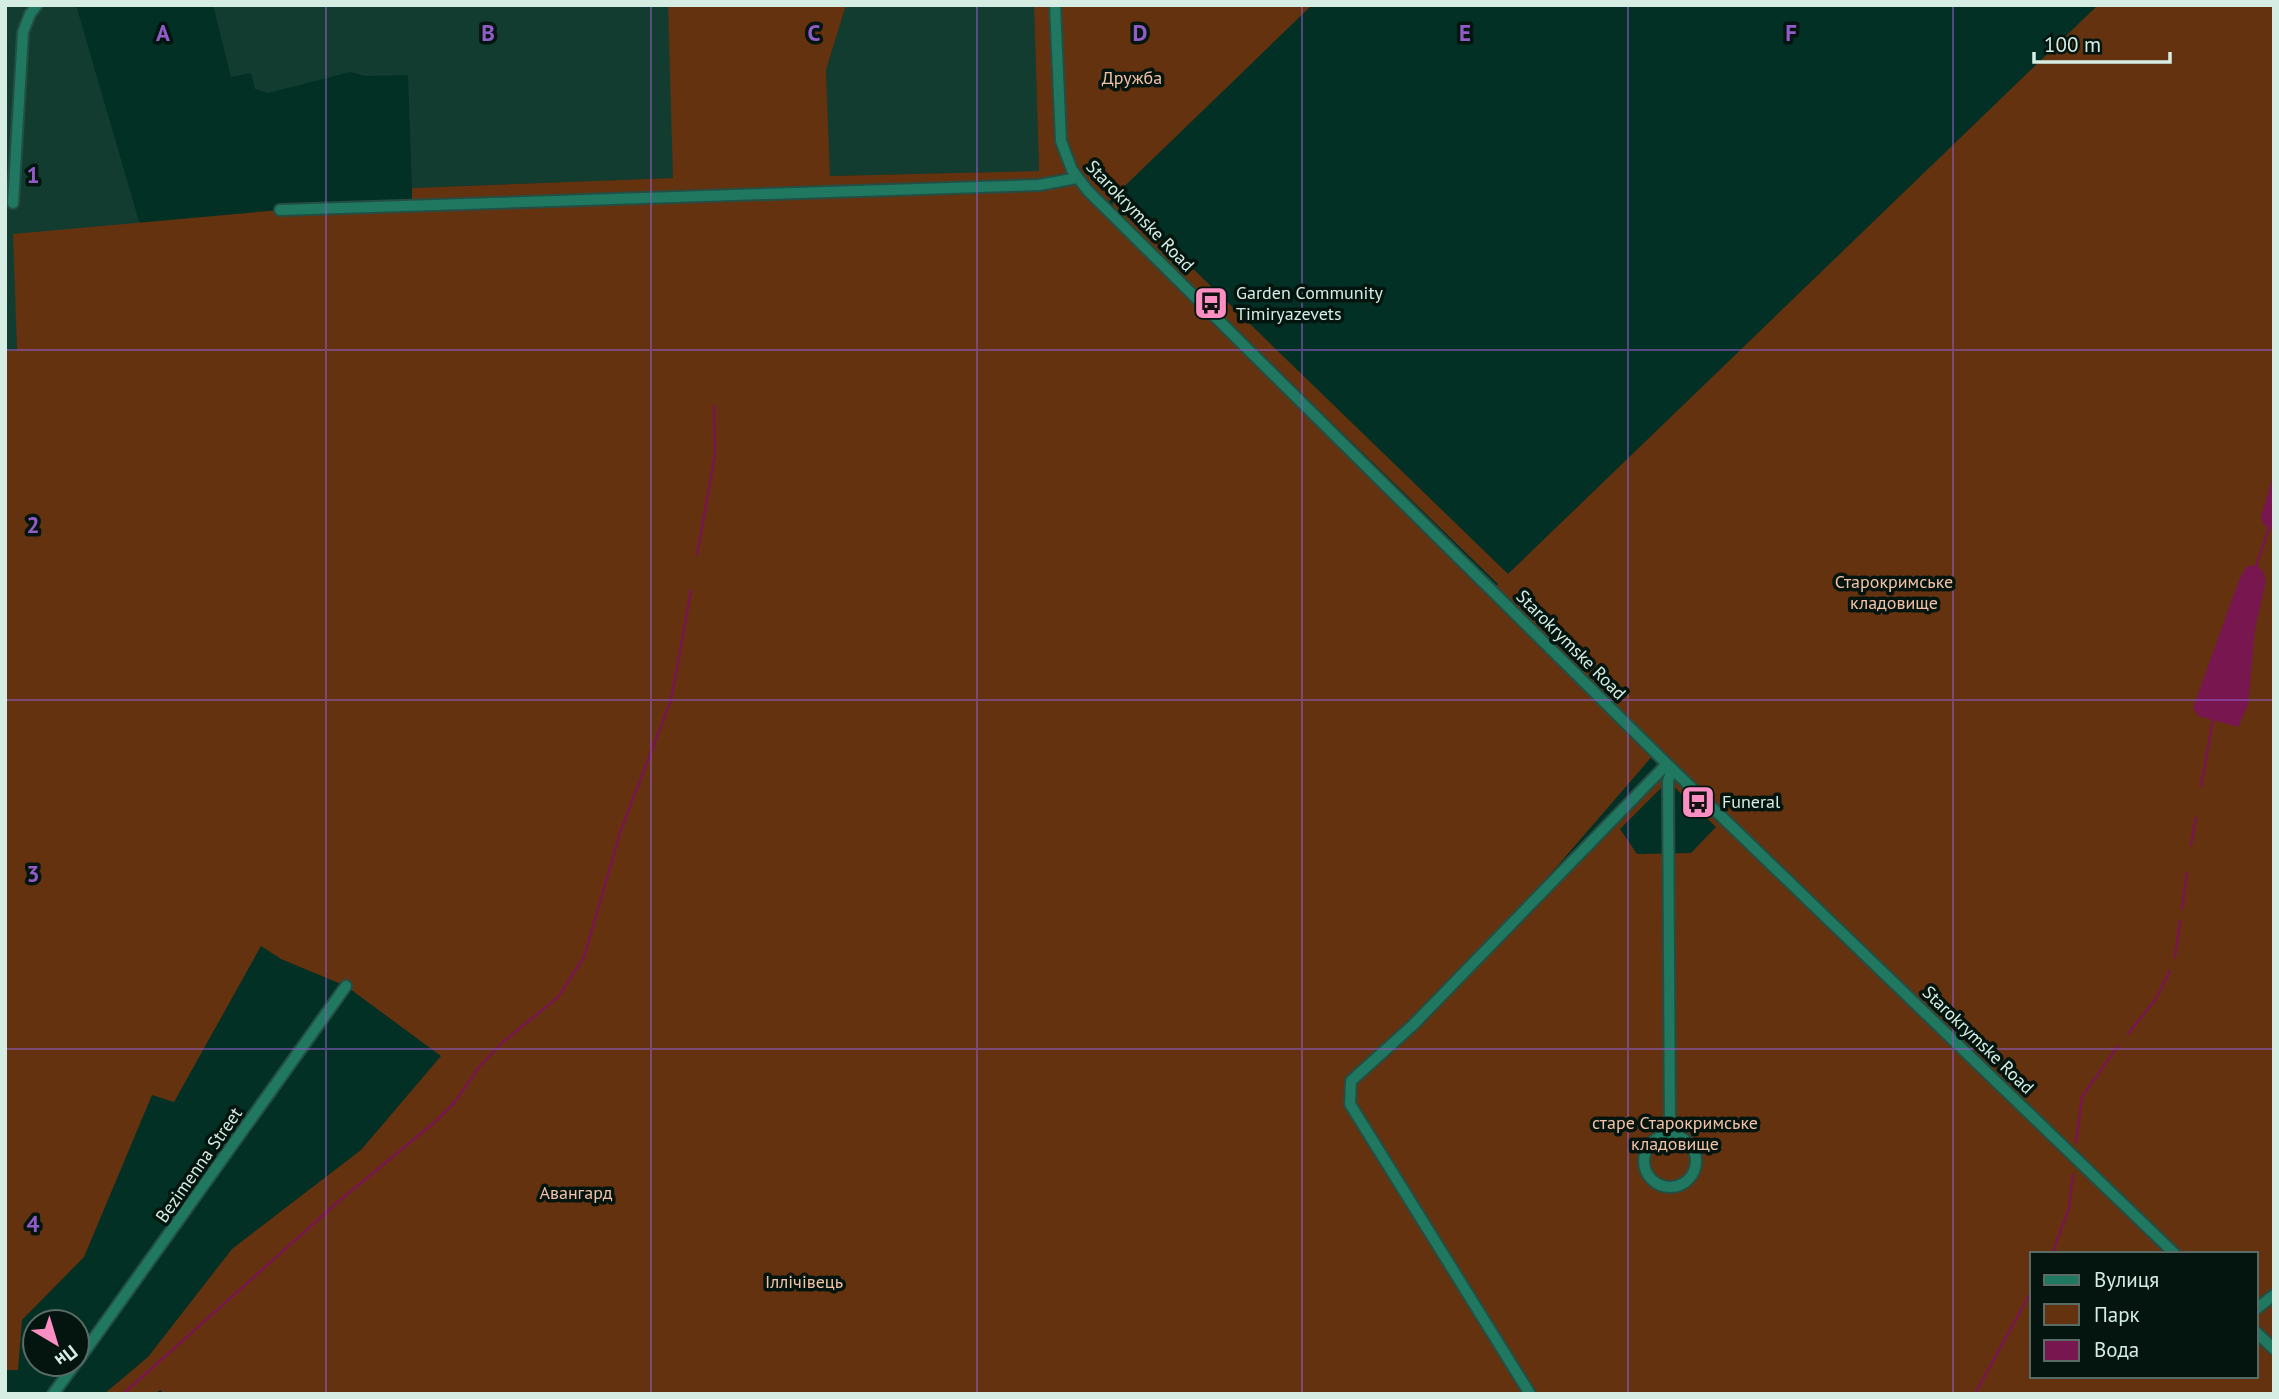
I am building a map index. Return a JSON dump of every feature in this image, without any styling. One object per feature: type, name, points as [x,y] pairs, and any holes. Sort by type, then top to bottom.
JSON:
[{"type":"street","points":[[13,202],[23,32],[37,5]]},
{"type":"street","name":"Starokrymske Road","points":[[1055,5],[1061,141],[1077,178],[1122,227],[1669,766],[2173,1252]]},
{"type":"street","points":[[280,209],[1040,185],[1077,178]]},
{"type":"street","points":[[1669,766],[1670,1135]]},
{"type":"street","points":[[1530,1394],[1350,1104],[1351,1081],[1413,1025],[1669,766]]},
{"type":"street","name":"Bezimenna Street","points":[[91,1342],[346,986]]},
{"type":"street","points":[[1670,1135],[1690,1143],[1696,1163],[1687,1180],[1669,1186],[1650,1177],[1645,1158],[1654,1141],[1670,1135]]},
{"type":"street","points":[[2258,1307],[2274,1295]]},
{"type":"street","points":[[2258,1334],[2274,1349]]},
{"type":"street","name":"Bezimenna Street","points":[[53,1394],[65,1378]]},
{"type":"shaded area","points":[[5,5],[76,5],[140,225],[14,234],[17,350],[5,351]]},
{"type":"shaded area","points":[[213,5],[668,5],[674,178],[412,188],[408,75],[365,76],[350,72],[268,93],[255,89],[251,73],[231,77]]},
{"type":"shaded area","points":[[846,5],[1034,5],[1039,171],[830,176],[826,70]]},
{"type":"green space","points":[[668,5],[846,5],[826,70],[830,176],[1039,171],[1034,5],[1312,5],[1103,207],[1491,591],[1498,584],[1112,209],[1113,201],[1122,200],[1508,574],[2098,5],[2274,5],[2274,1394],[165,1394],[160,1390],[154,1394],[104,1394],[148,1357],[232,1249],[361,1150],[441,1056],[346,986],[281,959],[261,946],[174,1102],[152,1095],[84,1257],[34,1308],[21,1308],[18,1370],[5,1370],[5,351],[17,350],[13,234],[280,210],[412,204],[412,188],[673,178]],"holes":[[[1655,753],[1666,764],[1502,930]],[[1668,781],[1716,827],[1691,853],[1637,854],[1620,829]]]},
{"type":"water","points":[[2274,473],[2274,531],[2263,524],[2261,516]]},
{"type":"water","points":[[2256,565],[2263,571],[2266,581],[2255,629],[2248,705],[2238,727],[2198,716],[2193,708],[2239,580],[2246,567]]},
{"type":"waterway","points":[[697,555],[715,455],[714,406]]},
{"type":"waterway","points":[[2256,566],[2269,529]]},
{"type":"waterway","points":[[123,1394],[339,1201],[436,1121],[455,1102],[479,1067],[503,1042],[558,997],[584,957],[621,830],[671,700],[691,591]]},
{"type":"waterway","points":[[2201,786],[2213,720]]},
{"type":"waterway","points":[[2191,845],[2196,818]]},
{"type":"waterway","points":[[2182,909],[2187,873]]},
{"type":"waterway","points":[[2175,957],[2180,921]]},
{"type":"waterway","points":[[2128,1034],[2155,1000],[2170,971]]},
{"type":"waterway","points":[[2076,1142],[2082,1097],[2118,1046]]},
{"type":"waterway","points":[[2053,1252],[2069,1208],[2073,1175]]},
{"type":"waterway","points":[[1975,1394],[2030,1294]]},
{"type":"place","name":"Garden Community Timiryazevets","points":[[1211,303]]},
{"type":"place","name":"Funeral","points":[[1698,802]]},
{"type":"park label","name":"Дружба","points":[[1132,78]]},
{"type":"park label","name":"Старокримське кладовище","points":[[1894,592]]},
{"type":"park label","name":"старе Старокримське кладовище","points":[[1675,1133]]},
{"type":"park label","name":"Авангард","points":[[576,1193]]},
{"type":"park label","name":"Іллічівець","points":[[804,1282]]}]
